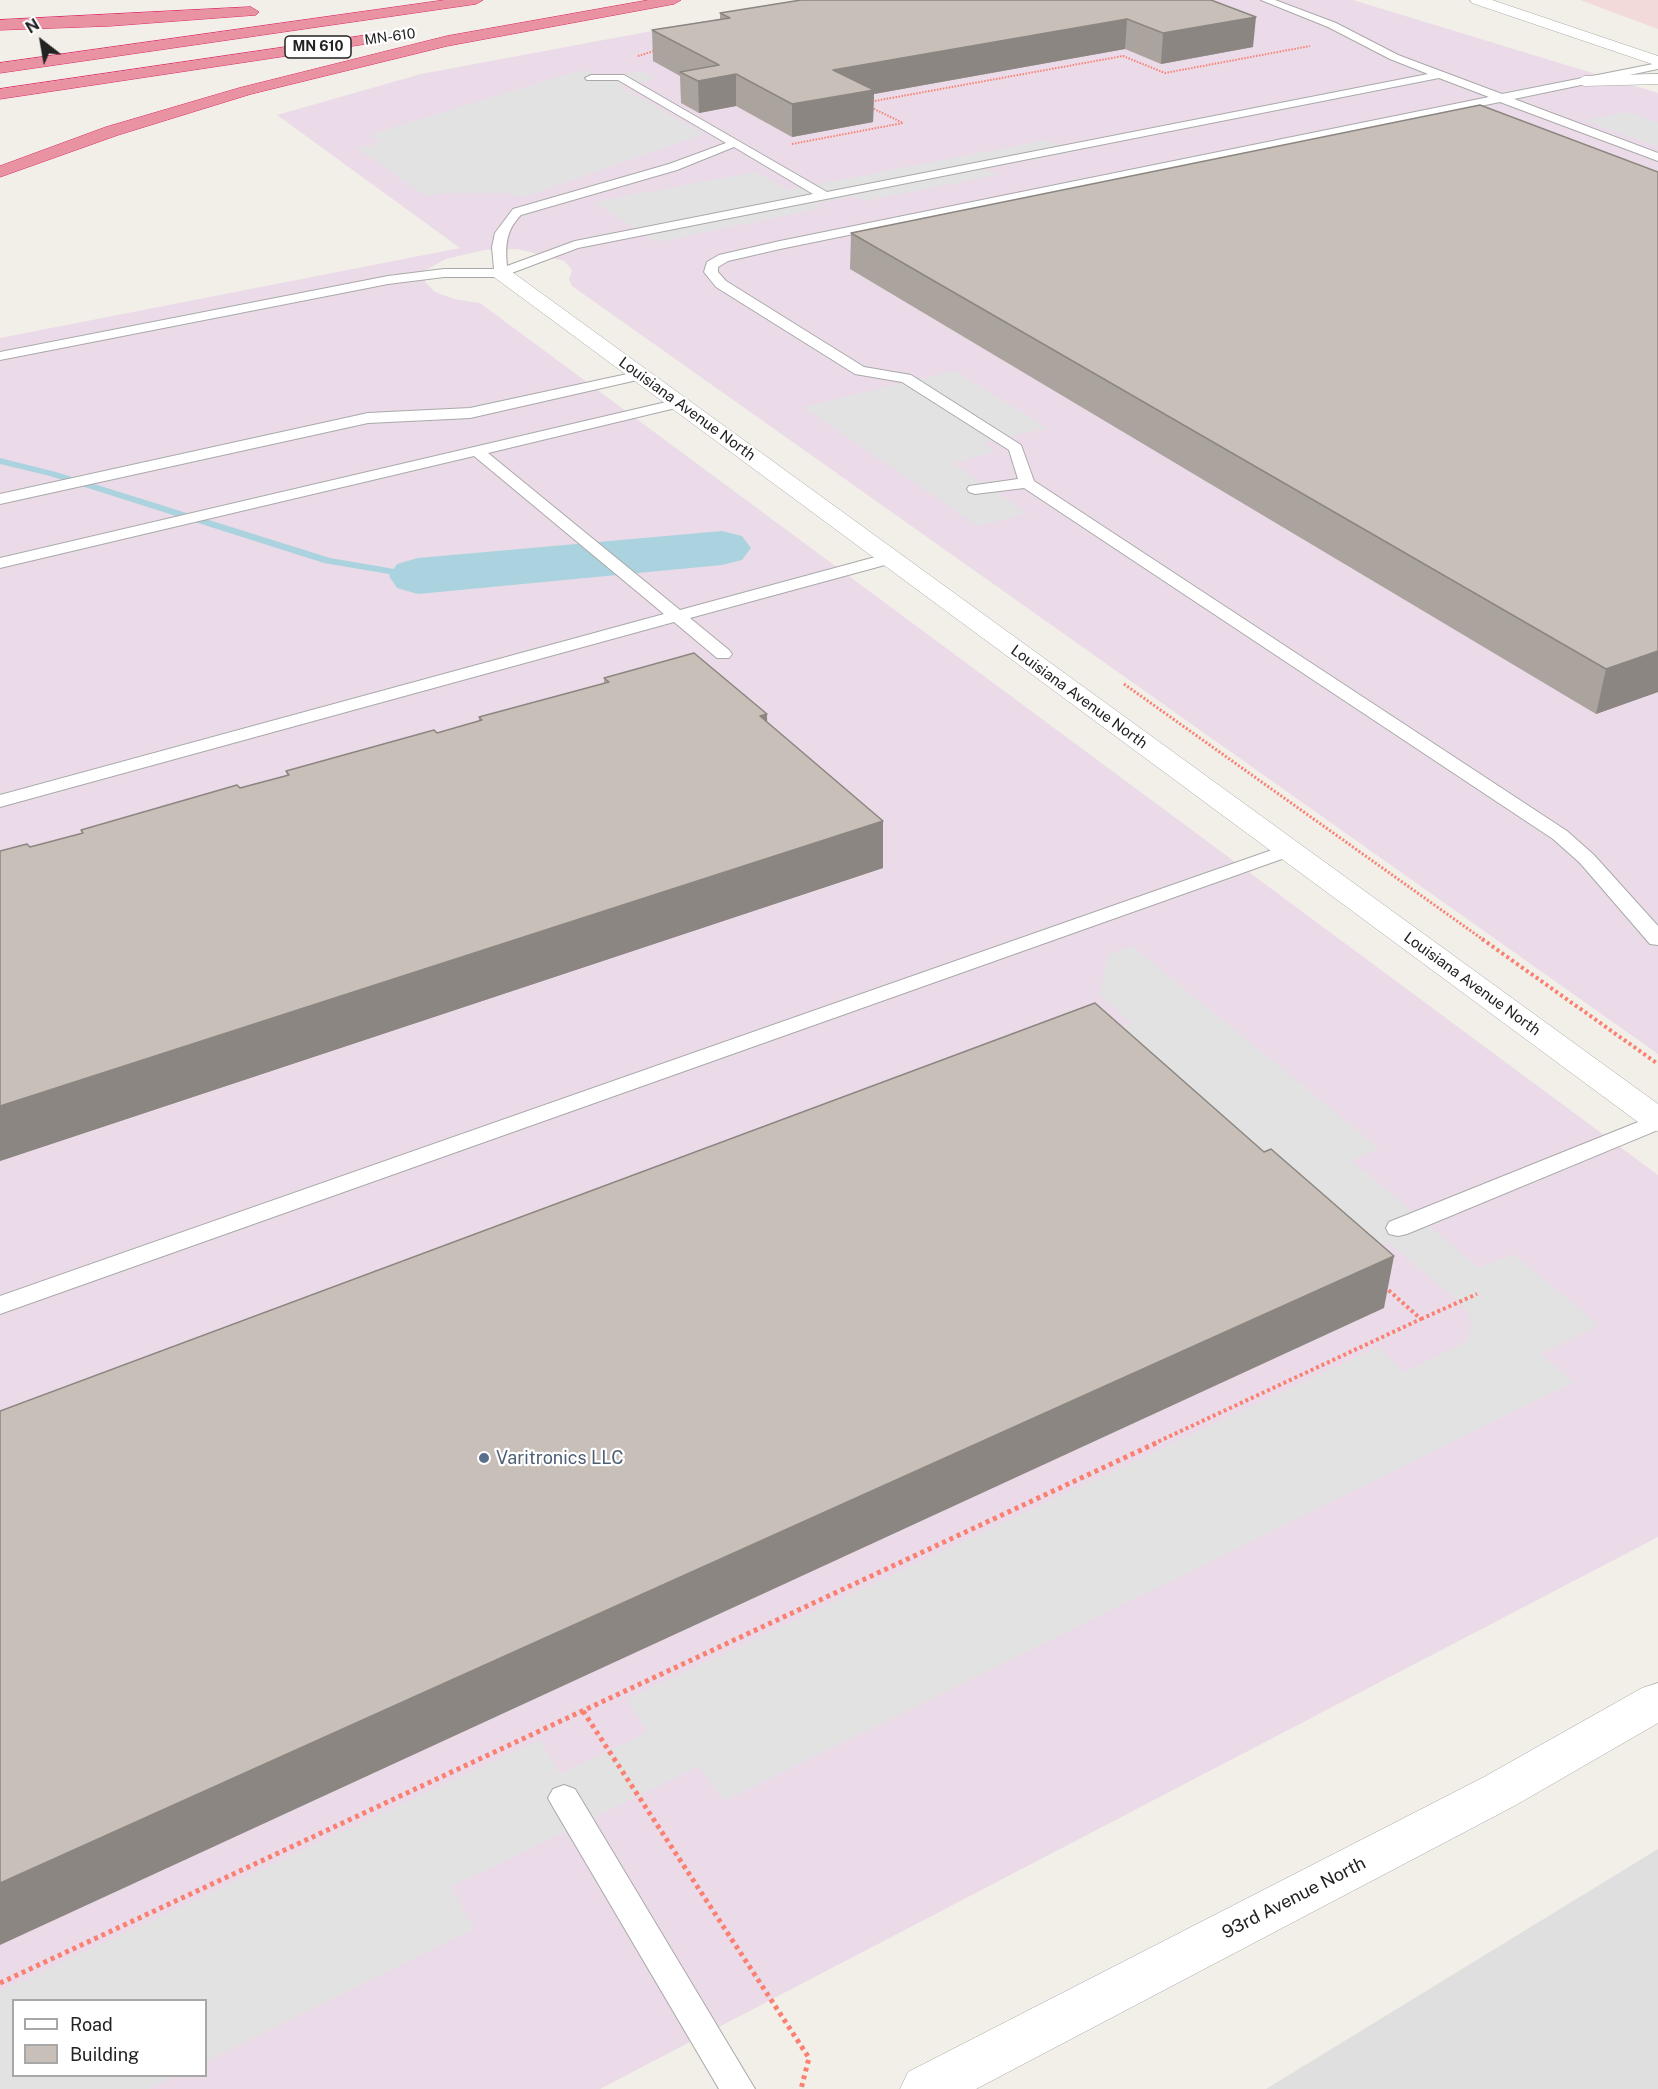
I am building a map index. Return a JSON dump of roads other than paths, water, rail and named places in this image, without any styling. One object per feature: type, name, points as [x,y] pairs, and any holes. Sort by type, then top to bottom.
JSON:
[{"type":"highway","points":[[316,7],[390,0]]},
{"type":"highway","name":"MN-610","points":[[0,68],[476,0]]},
{"type":"highway","name":"MN-610","points":[[0,94],[637,0]]},
{"type":"highway","points":[[0,172],[162,115],[245,91],[447,41],[674,0]]},
{"type":"highway","points":[[0,25],[262,12]]},
{"type":"highway","points":[[0,185],[177,119],[292,80]]},
{"type":"street","points":[[1477,0],[1658,63]]},
{"type":"street","points":[[1584,81],[1658,79]]},
{"type":"street","name":"Louisiana Avenue North","points":[[501,273],[1658,1120]]},
{"type":"street","name":"93rd Avenue North","points":[[926,2089],[1500,1791],[1658,1701]]},
{"type":"lane","points":[[1266,0],[1332,25],[1394,57],[1658,157]]},
{"type":"lane","points":[[1658,63],[1503,98],[780,244],[724,258],[712,265],[711,272],[722,284],[860,370],[906,378],[1016,447],[1027,483],[1552,829],[1587,859],[1658,939]]},
{"type":"lane","points":[[0,356],[388,280],[444,273],[501,273],[575,244],[1440,75]]},
{"type":"lane","points":[[591,78],[614,76],[643,90],[825,195]]},
{"type":"lane","points":[[643,90],[678,98]]},
{"type":"lane","points":[[717,115],[717,132]]},
{"type":"lane","points":[[501,273],[498,243],[504,224],[517,212],[673,167],[735,142]]},
{"type":"lane","points":[[0,499],[368,418],[470,413],[641,375]]},
{"type":"lane","points":[[0,563],[679,403]]},
{"type":"lane","points":[[477,451],[723,654]]},
{"type":"lane","points":[[975,489],[1027,483]]},
{"type":"lane","points":[[0,801],[890,558]]},
{"type":"lane","points":[[0,1305],[1289,850]]},
{"type":"lane","points":[[1398,1228],[1658,1120]]},
{"type":"lane","points":[[564,1798],[738,2089]]},
{"type":"waterway","points":[[0,461],[53,474],[328,561],[418,576]]},
{"type":"waterway","points":[[418,576],[722,548]]},
{"type":"place","name":"Varitronics LLC","points":[[484,1458]]}]
